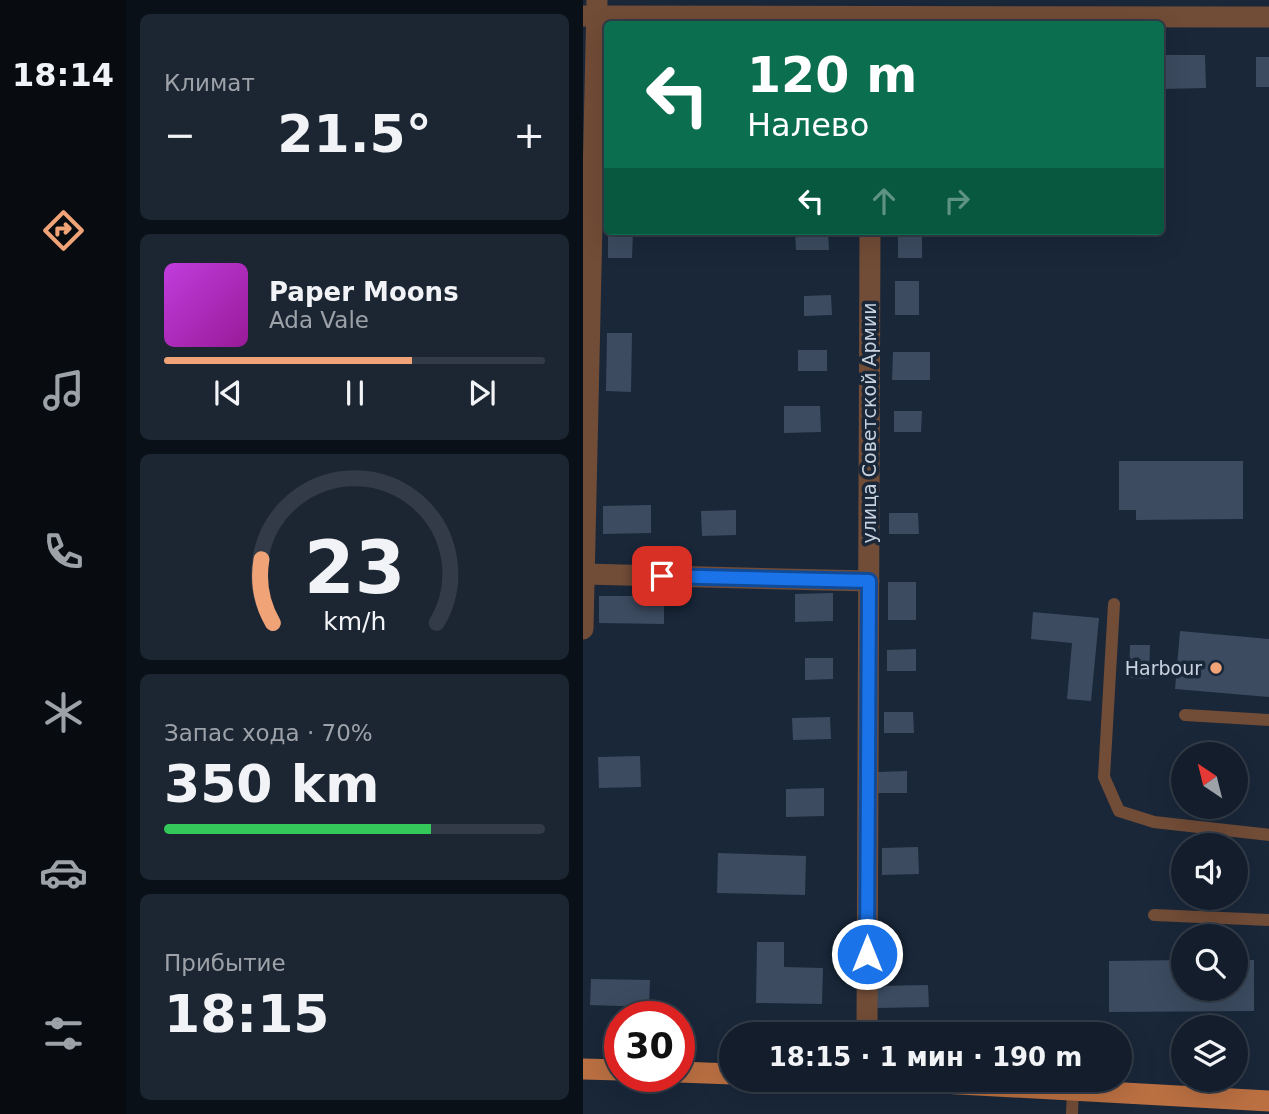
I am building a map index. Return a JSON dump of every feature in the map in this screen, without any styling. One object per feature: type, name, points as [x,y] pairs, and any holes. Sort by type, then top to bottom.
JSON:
[{"type":"main road","points":[[583,1069],[604,1070]]},
{"type":"main road","points":[[695,1073],[719,1074]]},
{"type":"main road","points":[[1109,1092],[1269,1101]]},
{"type":"street","points":[[583,629],[592,10],[871,21],[1269,17]]},
{"type":"street","name":"улица Советской Армии","points":[[867,1022],[870,235]]},
{"type":"street","points":[[584,574],[869,581]]},
{"type":"lane","points":[[1114,604],[1103,776],[1119,811],[1154,822],[1269,835]]},
{"type":"lane","points":[[1185,715],[1269,720]]},
{"type":"lane","points":[[1154,915],[1269,920]]},
{"type":"lane","points":[[1072,1114],[1073,1092]]},
{"type":"building","points":[[1164,55],[1205,55],[1206,88],[1164,89]]},
{"type":"building","points":[[1256,57],[1270,57],[1270,87],[1256,87]]},
{"type":"building","points":[[608,235],[633,235],[632,258],[608,258]]},
{"type":"building","points":[[795,235],[828,235],[829,250],[796,250]]},
{"type":"building","points":[[898,235],[922,235],[922,258],[898,258]]},
{"type":"building","points":[[895,281],[919,281],[919,315],[895,315]]},
{"type":"building","points":[[831,295],[832,315],[804,316],[804,296]]},
{"type":"building","points":[[607,333],[632,333],[631,392],[606,391]]},
{"type":"building","points":[[798,350],[827,350],[827,371],[798,371]]},
{"type":"building","points":[[893,352],[930,352],[930,380],[892,380]]},
{"type":"building","points":[[784,406],[820,406],[821,432],[784,433]]},
{"type":"building","points":[[894,411],[922,411],[921,432],[894,432]]},
{"type":"building","points":[[1119,461],[1243,461],[1243,519],[1136,520],[1136,510],[1119,510]]},
{"type":"building","points":[[651,505],[651,533],[603,534],[603,506]]},
{"type":"building","points":[[736,510],[736,535],[702,536],[701,511]]},
{"type":"building","points":[[889,513],[918,513],[919,534],[889,534]]},
{"type":"building","points":[[888,582],[916,582],[916,620],[888,620]]},
{"type":"building","points":[[833,593],[833,621],[795,622],[795,594]]},
{"type":"building","points":[[599,596],[664,596],[664,624],[599,623]]},
{"type":"building","points":[[1033,612],[1099,618],[1091,701],[1067,699],[1072,643],[1031,639]]},
{"type":"building","points":[[1180,631],[1270,639],[1270,697],[1175,689]]},
{"type":"building","points":[[1130,645],[1150,645],[1149,679],[1129,678]]},
{"type":"building","points":[[916,649],[916,671],[887,671],[887,650]]},
{"type":"building","points":[[805,658],[833,658],[833,679],[805,680]]},
{"type":"building","points":[[884,712],[913,712],[914,733],[884,733]]},
{"type":"building","points":[[830,717],[831,739],[793,740],[792,718]]},
{"type":"building","points":[[640,756],[641,787],[599,788],[598,757]]},
{"type":"building","points":[[907,771],[907,793],[878,793],[878,772]]},
{"type":"building","points":[[824,788],[824,816],[786,817],[786,789]]},
{"type":"building","points":[[918,847],[919,874],[882,875],[882,848]]},
{"type":"building","points":[[718,853],[806,856],[805,895],[717,893]]},
{"type":"building","points":[[757,942],[784,942],[784,967],[823,968],[822,1004],[756,1003]]},
{"type":"building","points":[[1171,960],[1171,1001],[1248,1001],[1248,960],[1254,960],[1254,1011],[1109,1012],[1109,961]]},
{"type":"building","points":[[591,979],[650,980],[649,1001],[604,1001],[604,1005],[590,1005]]},
{"type":"building","points":[[928,985],[929,1007],[877,1008],[877,986]]},
{"type":"place","name":"Harbour","points":[[1216,668]]},
{"type":"route","points":[[662,576],[869,581],[867,954]]}]
